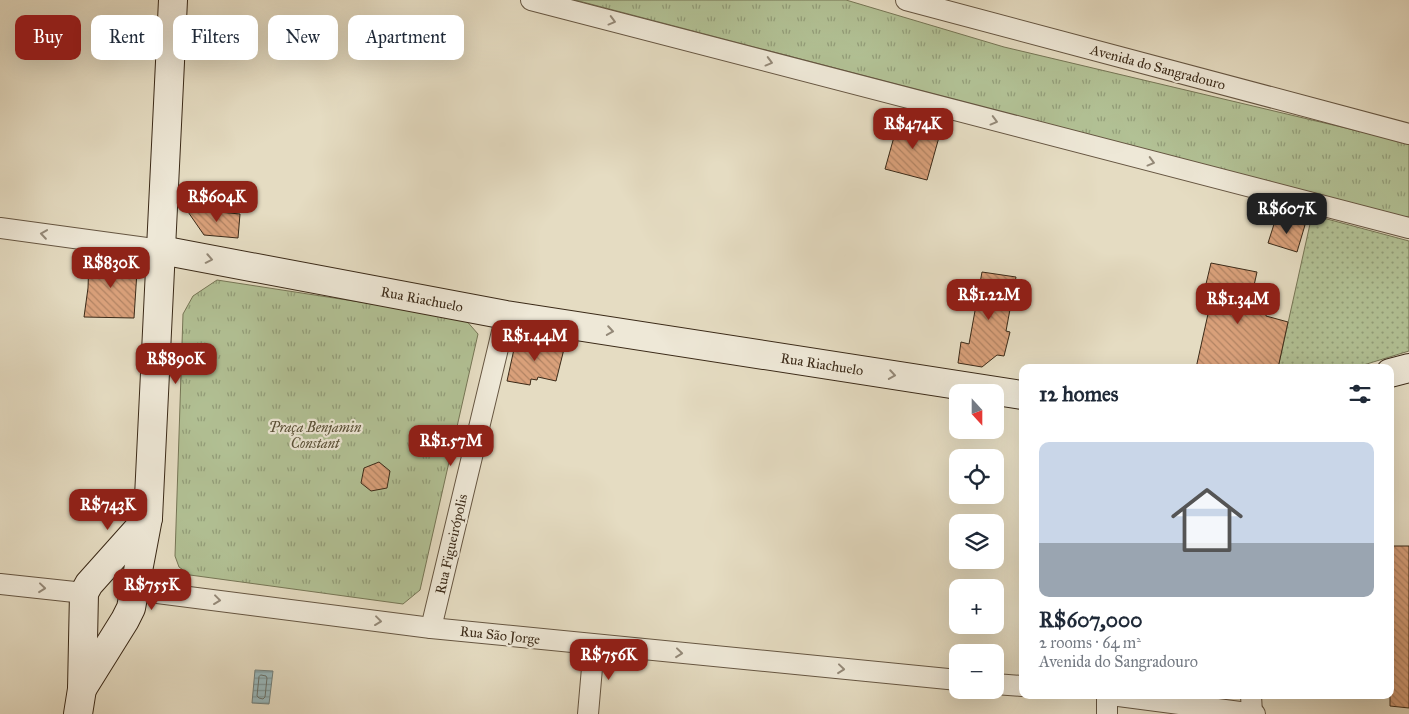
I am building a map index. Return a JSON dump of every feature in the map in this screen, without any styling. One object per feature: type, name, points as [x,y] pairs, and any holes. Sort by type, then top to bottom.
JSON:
[{"type":"main road","points":[[80,702],[131,608],[148,518],[172,0]]},
{"type":"main road","name":"Rua Riachuelo","points":[[161,250],[506,315],[1019,395]]},
{"type":"main road","points":[[1394,373],[1409,368]]},
{"type":"main road","points":[[80,702],[83,602],[89,584],[148,518]]},
{"type":"main road","points":[[100,572],[116,574],[129,583],[134,590]]},
{"type":"main road","points":[[83,602],[90,617],[98,622],[105,624],[119,623],[125,620]]},
{"type":"street","points":[[530,0],[1409,228]]},
{"type":"street","name":"Avenida do Sangradouro","points":[[906,0],[1409,134]]},
{"type":"street","name":"Rua Riachuelo","points":[[0,228],[161,250]]},
{"type":"street","name":"Rua Figueirópolis","points":[[431,628],[506,315]]},
{"type":"street","points":[[0,584],[83,602]]},
{"type":"street","name":"Rua São Jorge","points":[[134,590],[431,628],[949,679]]},
{"type":"street","points":[[588,714],[594,645]]},
{"type":"street","points":[[1004,685],[1019,686]]},
{"type":"street","points":[[1107,699],[1107,714]]},
{"type":"street","points":[[1141,699],[1253,714],[1251,699]]},
{"type":"green space","points":[[575,0],[846,0],[1004,47],[1409,143],[1409,217],[1399,216]]},
{"type":"green space","points":[[1312,215],[1409,241],[1409,351],[1367,364],[1279,364]]},
{"type":"green space","name":"Praça Benjamin Constant","points":[[217,280],[464,318],[478,334],[420,590],[403,604],[190,575],[179,567],[175,556],[183,314],[193,296]]},
{"type":"water","points":[[255,670],[273,671],[269,704],[252,703]]},
{"type":"building","points":[[899,119],[941,130],[927,180],[885,169]]},
{"type":"building","points":[[186,209],[240,214],[238,238],[204,235]]},
{"type":"building","points":[[1276,218],[1305,225],[1297,252],[1268,243]]},
{"type":"building","points":[[89,258],[129,262],[137,271],[134,318],[84,317],[88,288]]},
{"type":"building","points":[[1211,263],[1257,272],[1249,308],[1266,313],[1266,316],[1288,322],[1279,364],[1197,364],[1214,287],[1206,284]]},
{"type":"building","points":[[982,272],[1016,277],[1006,331],[1010,332],[1004,356],[997,355],[982,367],[958,363],[961,342],[969,344]]},
{"type":"building","points":[[516,340],[545,344],[545,341],[565,345],[556,381],[538,377],[537,380],[531,379],[530,385],[507,381]]},
{"type":"building","points":[[379,462],[390,471],[387,488],[371,491],[361,483],[364,468]]},
{"type":"building","points":[[1394,546],[1409,546],[1409,708],[1390,706],[1390,699],[1394,699]]}]
